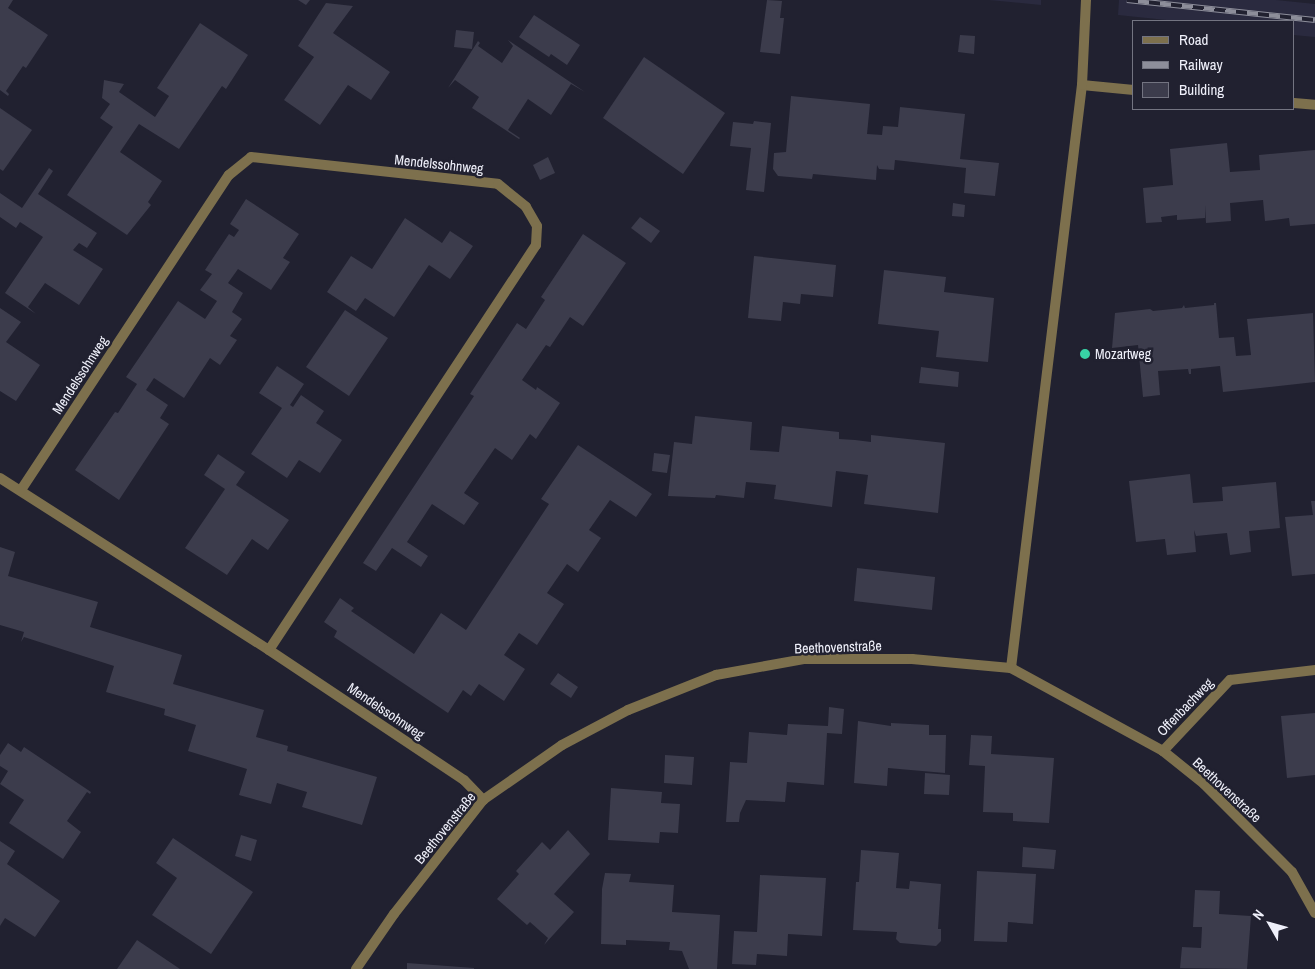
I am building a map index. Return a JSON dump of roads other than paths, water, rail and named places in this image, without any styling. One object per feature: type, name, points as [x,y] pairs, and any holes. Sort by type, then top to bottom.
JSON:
[{"type":"street","points":[[1011,668],[1082,85],[1086,0]]},
{"type":"street","points":[[1082,85],[1132,90]]},
{"type":"street","points":[[1295,103],[1315,105]]},
{"type":"street","name":"Mendelssohnweg","points":[[21,490],[229,176],[251,158],[498,184],[526,207],[537,226],[536,245],[269,650]]},
{"type":"street","name":"Mendelssohnweg","points":[[0,478],[269,650],[464,780],[483,800]]},
{"type":"street","name":"Beethovenstraße","points":[[356,969],[394,914],[483,800],[562,745],[620,714],[716,675],[804,659],[912,659],[1011,668],[1163,751],[1204,784],[1292,872],[1315,913]]},
{"type":"street","name":"Offenbachweg","points":[[1163,751],[1230,680],[1315,670]]},
{"type":"railway","points":[[1127,0],[1315,20]]},
{"type":"place","name":"Mozartweg","points":[[1085,354]]}]
